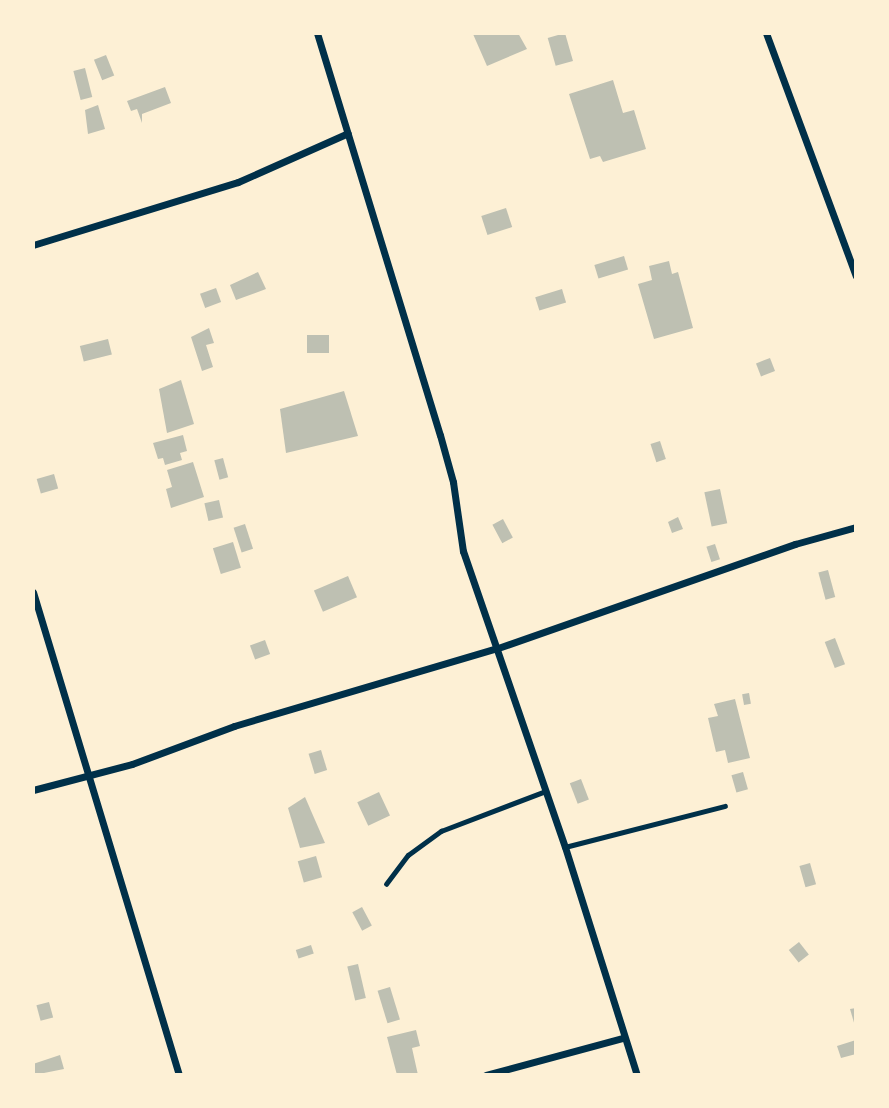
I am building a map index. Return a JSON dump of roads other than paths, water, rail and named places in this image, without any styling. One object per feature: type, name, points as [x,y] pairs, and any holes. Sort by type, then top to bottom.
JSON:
[{"type":"street","points":[[317,33],[444,447],[463,551],[565,847],[622,1038],[636,1075]]},
{"type":"street","points":[[766,33],[856,276]]},
{"type":"street","points":[[33,245],[238,182],[348,132]]},
{"type":"street","points":[[33,790],[91,772],[132,764],[234,726],[498,648],[795,544],[856,527]]},
{"type":"street","points":[[33,592],[91,772],[179,1075]]},
{"type":"street","points":[[486,1075],[622,1038]]},
{"type":"lane","points":[[386,884],[408,855],[441,831],[546,791]]},
{"type":"lane","points":[[565,847],[725,806]]}]
